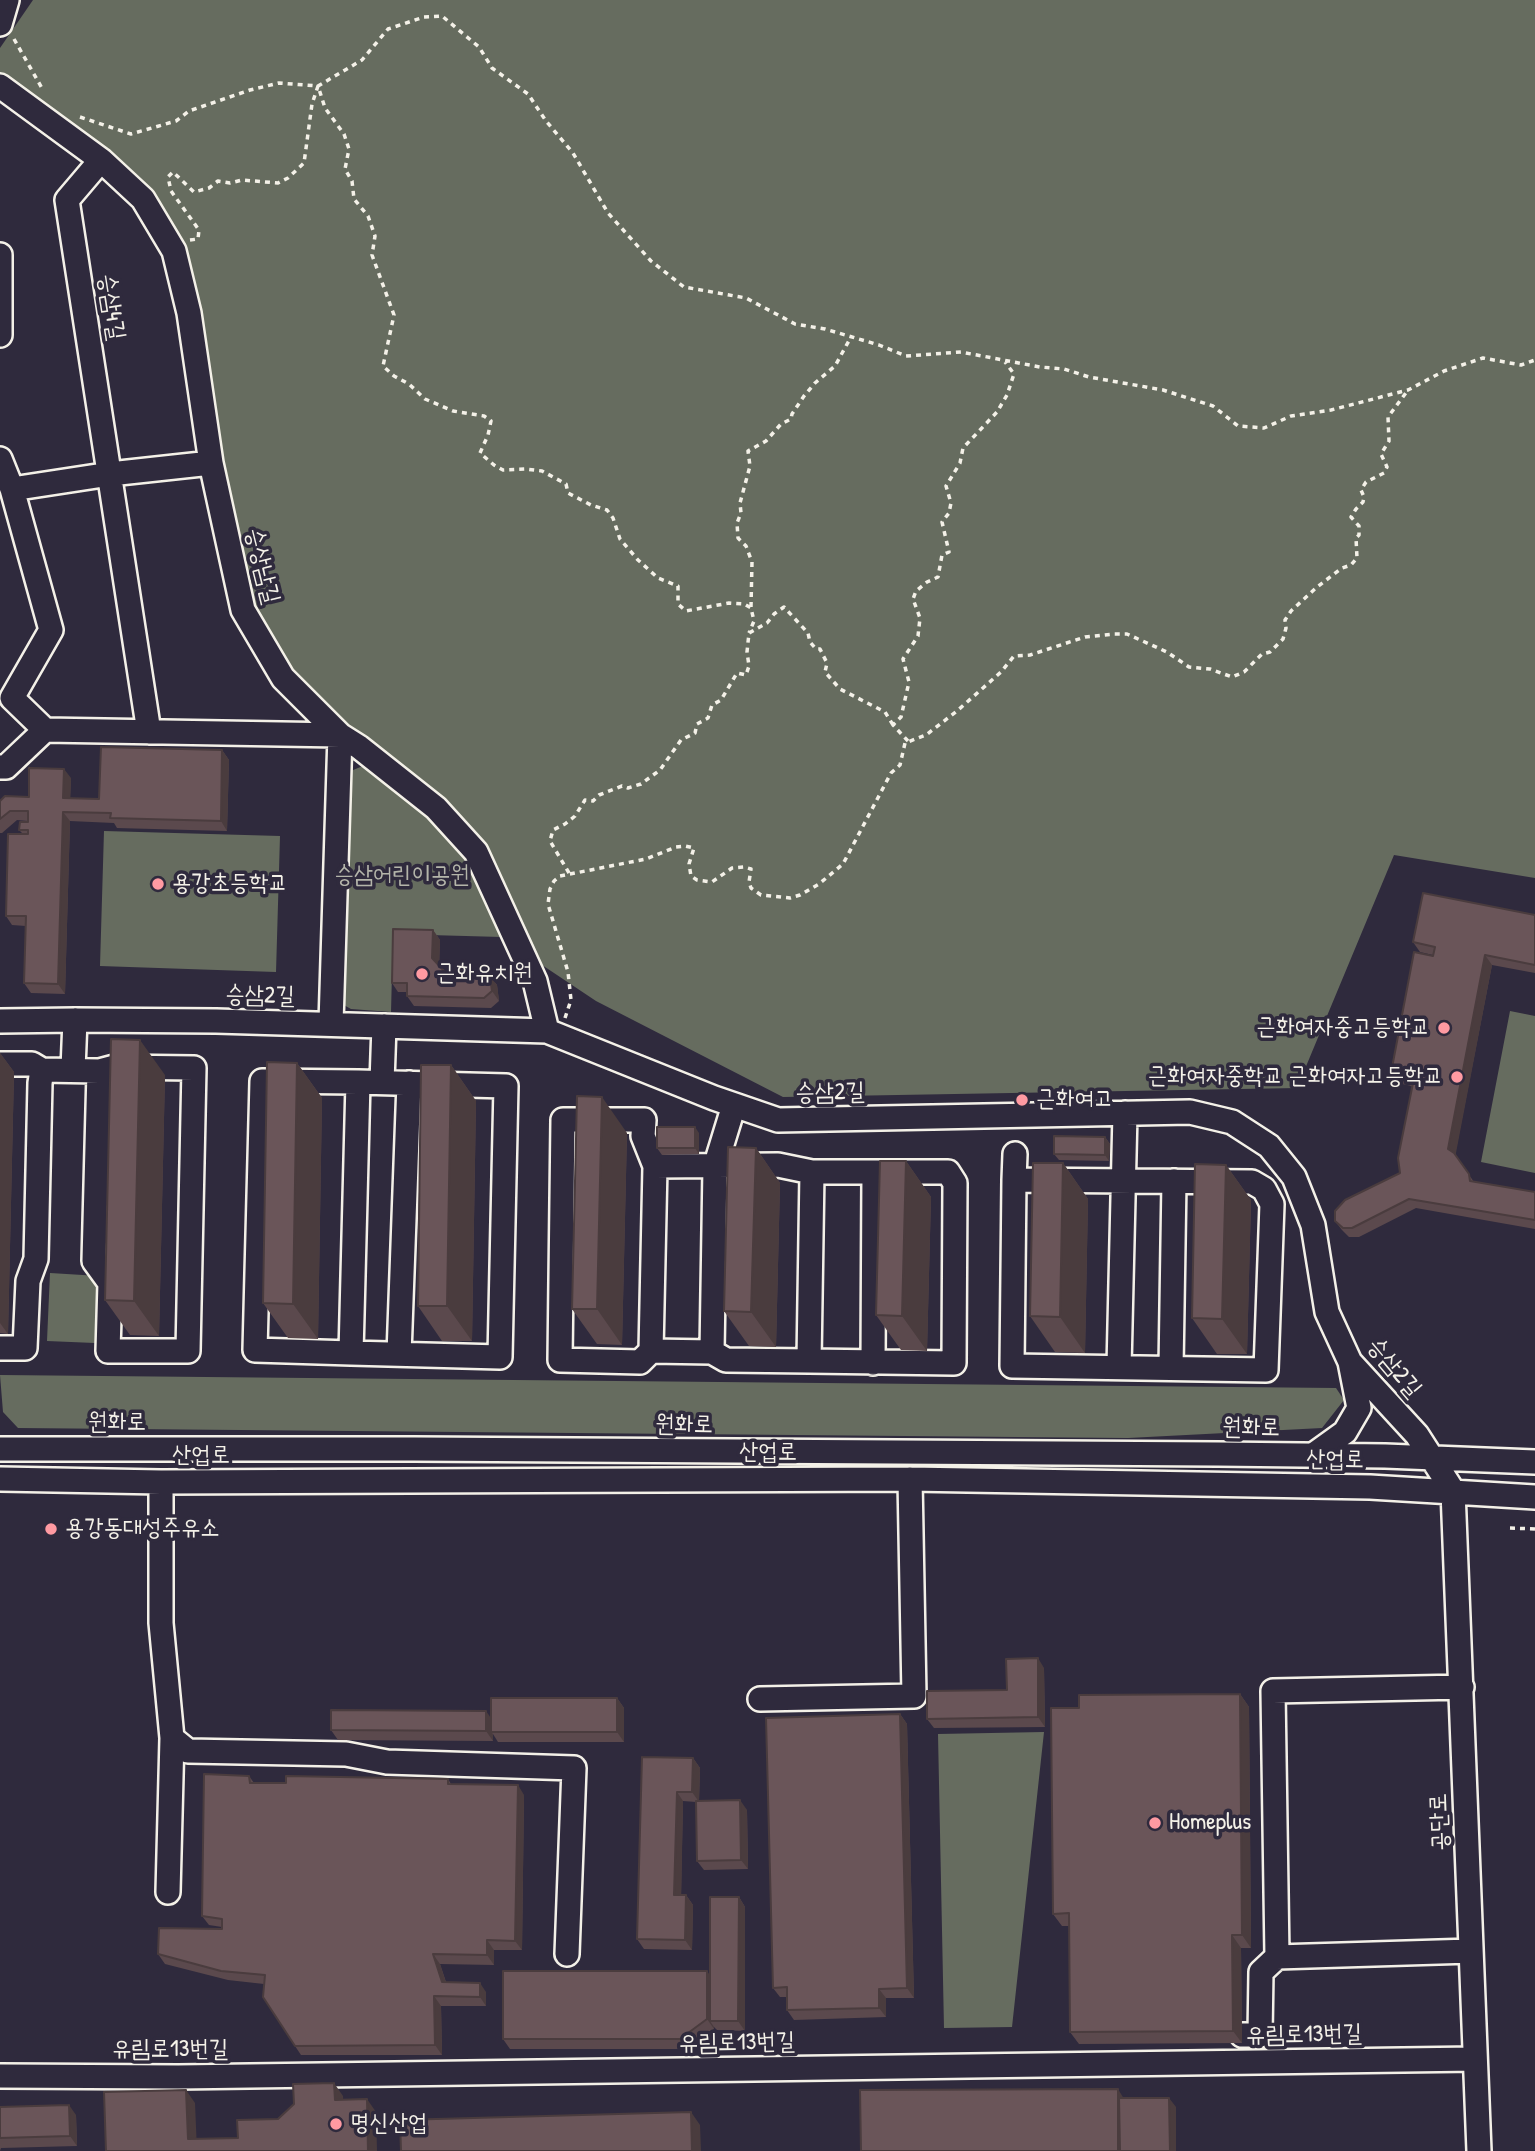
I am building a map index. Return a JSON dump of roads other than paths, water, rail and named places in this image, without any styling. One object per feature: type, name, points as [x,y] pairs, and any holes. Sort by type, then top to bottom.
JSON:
[{"type":"street","name":"승상남길","points":[[0,86],[101,160],[143,199],[174,251],[189,313],[211,463],[243,610],[283,678],[340,735],[436,808],[476,852],[535,981],[554,1034]]},
{"type":"street","name":"승삼4길","points":[[101,160],[67,200],[149,732]]},
{"type":"street","points":[[0,256],[0,335]]},
{"type":"street","points":[[0,458],[12,489],[51,630],[12,698],[46,730],[340,735],[331,1023]]},
{"type":"street","points":[[12,489],[110,474],[211,463]]},
{"type":"street","points":[[0,767],[6,767],[46,730]]},
{"type":"street","points":[[73,1069],[75,1020]]},
{"type":"street","name":"승삼2길","points":[[0,1021],[331,1023],[554,1034],[778,1120],[1190,1112],[1232,1122],[1269,1146],[1294,1177],[1313,1225],[1327,1312],[1350,1362],[1417,1435],[1453,1491]]},
{"type":"street","points":[[382,1082],[384,1026]]},
{"type":"street","points":[[0,1064],[32,1064],[42,1070],[99,1071],[114,1067],[194,1069],[188,1351],[108,1350],[110,1283],[94,1261],[99,1071]]},
{"type":"street","points":[[0,1348],[25,1348],[28,1281],[36,1259],[42,1070]]},
{"type":"street","points":[[262,1081],[382,1082],[506,1086],[500,1357],[255,1350],[262,1081]]},
{"type":"street","points":[[352,1353],[358,1082]]},
{"type":"street","points":[[399,1354],[409,1083]]},
{"type":"street","points":[[712,1352],[715,1167],[734,1105]]},
{"type":"street","points":[[1119,1367],[1125,1113]]},
{"type":"street","points":[[652,1351],[656,1166],[643,1136],[644,1120],[563,1120],[560,1360],[640,1362],[652,1351],[712,1352],[726,1360],[954,1363],[955,1183],[948,1172],[813,1172],[778,1165],[656,1166]]},
{"type":"street","points":[[1014,1180],[1252,1182],[1264,1189],[1272,1204],[1266,1370],[1012,1366],[1014,1180],[1015,1154]]},
{"type":"street","points":[[809,1361],[813,1172]]},
{"type":"street","points":[[873,1363],[874,1172]]},
{"type":"street","points":[[1171,1368],[1174,1181]]},
{"type":"street","points":[[1313,1455],[1345,1432],[1359,1408],[1350,1362]]},
{"type":"street","points":[[0,1434],[32,1449]]},
{"type":"street","name":"원화로","points":[[0,1449],[1313,1455],[1535,1462]]},
{"type":"street","name":"산업로","points":[[0,1479],[161,1482],[910,1479],[1289,1485],[1535,1497]]},
{"type":"street","points":[[760,1699],[914,1696],[910,1479]]},
{"type":"street","points":[[161,1482],[161,1623],[172,1738],[168,1892]]},
{"type":"street","name":"공단로","points":[[1453,1491],[1479,2151]]},
{"type":"street","points":[[1277,1957],[1273,1690],[1462,1686]]},
{"type":"street","points":[[172,1738],[188,1751],[346,1754],[387,1762],[574,1768],[567,1954]]},
{"type":"street","points":[[1259,2062],[1251,2035],[1261,1972],[1277,1957],[1471,1951]]},
{"type":"street","name":"유림로13번길","points":[[0,2076],[178,2077],[1475,2059]]},
{"type":"place","name":"용강초등학교","points":[[158,884]]},
{"type":"place","name":"근화유치원","points":[[422,974]]},
{"type":"place","name":"근화여자중고등학교","points":[[1444,1028]]},
{"type":"place","name":"근화여자중학교 근화여자고등학교","points":[[1457,1077]]},
{"type":"place","name":"근화여고","points":[[1022,1100]]},
{"type":"place","name":"용강동대성주유소","points":[[51,1529]]},
{"type":"place","name":"Homeplus","points":[[1155,1823]]},
{"type":"place","name":"명신산업","points":[[336,2124]]},
{"type":"park label","name":"승삼어린이공원","points":[[402,876]]}]
